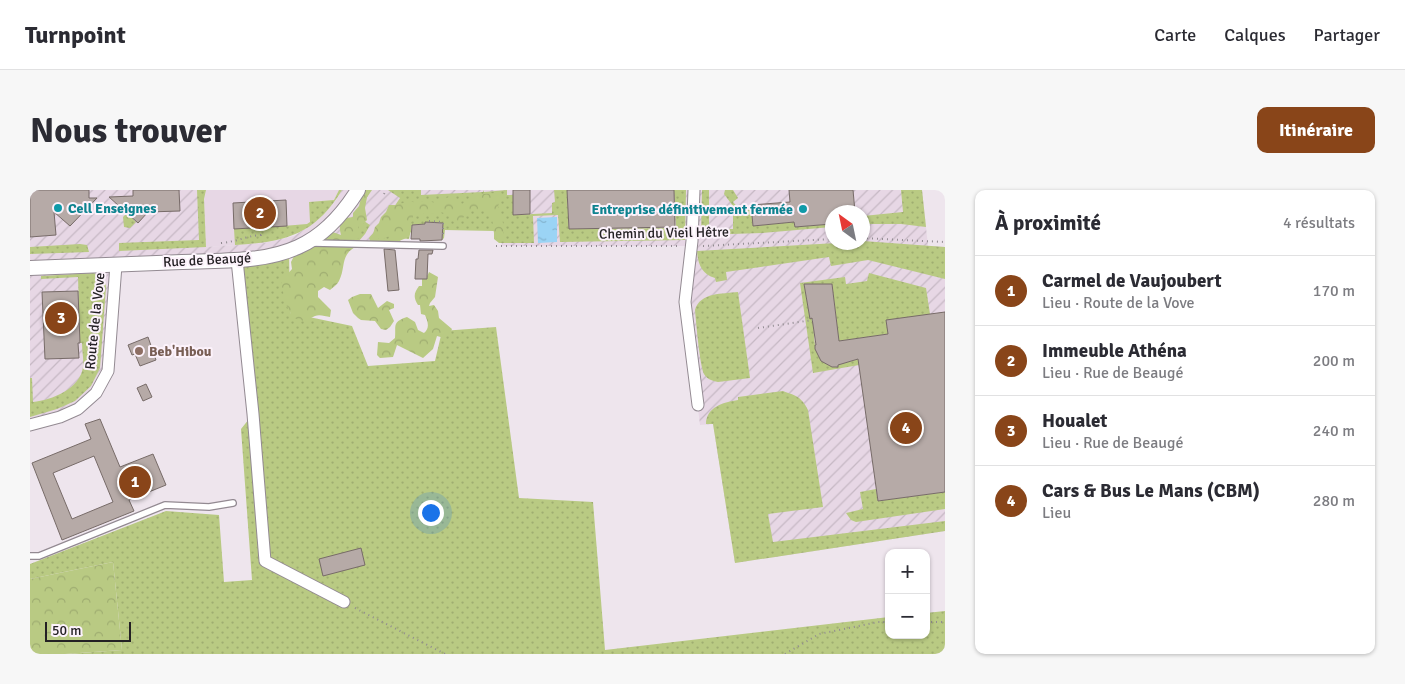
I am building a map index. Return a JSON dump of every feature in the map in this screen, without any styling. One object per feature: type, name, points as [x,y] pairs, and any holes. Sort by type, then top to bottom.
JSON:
[{"type":"street","name":"Rue de Beaugé","points":[[30,268],[237,260],[276,254],[306,243],[323,232],[342,214],[358,190]]},
{"type":"street","points":[[694,190],[685,302],[698,405]]},
{"type":"street","points":[[237,260],[253,414],[265,561],[344,602]]},
{"type":"street","name":"Route de la Vove","points":[[30,426],[60,417],[78,409],[96,393],[108,371],[116,265]]},
{"type":"lane","points":[[306,243],[443,246]]},
{"type":"lane","points":[[30,556],[39,556],[165,505],[209,507],[233,503]]},
{"type":"path","points":[[384,194],[386,190]]},
{"type":"path","points":[[429,221],[443,222],[443,246]]},
{"type":"path","points":[[221,243],[235,242],[248,236],[261,235],[260,224]]},
{"type":"path","points":[[870,238],[945,242]]},
{"type":"path","name":"Chemin du Vieil Hêtre","points":[[496,246],[691,246],[825,239]]},
{"type":"path","points":[[758,328],[813,320]]},
{"type":"path","points":[[344,602],[445,654]]},
{"type":"path","points":[[785,654],[819,634],[885,622]]},
{"type":"path","points":[[930,622],[945,622]]},
{"type":"shaded area","points":[[30,190],[206,190],[204,199],[206,247],[264,243],[294,236],[314,223],[331,208],[342,190],[922,190],[928,246],[945,247],[945,531],[735,563],[713,424],[700,425],[685,302],[691,246],[502,246],[500,201],[400,205],[401,245],[306,243],[289,251],[116,265],[108,371],[78,409],[30,425]]},
{"type":"shaded area","points":[[206,190],[342,190],[331,208],[314,223],[264,243],[206,247],[204,199]]},
{"type":"green space","points":[[197,190],[206,190],[204,199],[206,247],[119,251],[119,243],[199,240]]},
{"type":"green space","points":[[339,190],[342,190],[321,217],[297,233],[269,241],[235,245],[234,229],[251,224],[270,223],[271,227],[307,224],[310,222],[309,202],[334,200]]},
{"type":"green space","points":[[363,190],[371,190],[368,192],[365,208],[367,220],[358,226],[360,237],[356,240],[355,247],[350,250],[345,258],[338,282],[330,290],[324,287],[318,291],[318,297],[331,310],[330,317],[318,315],[307,320],[295,318],[285,301],[281,281],[292,269],[291,262],[294,256],[330,231],[341,235],[340,224],[343,220],[353,217],[353,213],[359,206]]},
{"type":"green space","points":[[369,190],[372,190],[361,207]]},
{"type":"green space","points":[[388,190],[421,190],[421,195],[507,190],[507,195],[513,195],[514,215],[552,213],[552,203],[555,202],[554,190],[567,190],[569,229],[676,228],[674,190],[686,190],[685,240],[560,242],[558,215],[533,216],[534,243],[499,243],[494,239],[494,231],[445,230],[442,240],[443,223],[425,222],[425,224],[412,225],[409,239],[401,238],[399,243],[373,243],[369,238],[376,230],[378,231],[400,198]]},
{"type":"green space","points":[[702,190],[709,190],[709,229],[733,229],[733,206],[724,194],[725,190],[733,190],[738,198],[733,202],[742,212],[751,205],[753,226],[794,222],[795,227],[825,225],[825,228],[762,233],[701,235]]},
{"type":"green space","points":[[901,190],[922,190],[926,227],[901,224],[870,224],[870,215],[903,212]]},
{"type":"green space","points":[[495,193],[501,196],[498,206],[504,232],[500,241],[494,234],[490,216],[486,212],[478,210],[472,210],[465,214],[461,221],[458,222],[454,222],[448,214],[440,212],[421,215],[418,213],[413,215],[409,237],[399,241],[392,238],[391,235],[383,239],[379,238],[376,241],[370,237],[389,205],[397,205],[409,201],[417,203],[426,200],[435,203],[451,196],[462,204],[473,195]]},
{"type":"green space","points":[[127,213],[136,222],[130,228],[124,227],[123,217]]},
{"type":"green space","points":[[355,215],[370,225],[358,242],[348,237],[344,228]]},
{"type":"green space","points":[[870,242],[945,247],[945,279],[868,260],[831,266],[829,257],[726,272],[727,280],[716,282],[715,278],[707,274],[702,268],[698,261],[697,251],[825,244],[825,250],[870,250]]},
{"type":"green space","points":[[87,245],[89,252],[30,254],[30,247]]},
{"type":"green space","points":[[289,251],[290,313],[352,326],[368,366],[435,361],[442,331],[496,327],[519,498],[593,502],[605,650],[885,617],[885,639],[930,639],[930,613],[945,611],[945,654],[65,654],[122,650],[113,562],[30,579],[30,564],[166,511],[219,515],[224,582],[252,580],[241,429],[253,414],[237,260]]},
{"type":"green space","points":[[429,272],[438,277],[435,297],[429,306],[434,305],[438,311],[439,318],[452,329],[450,334],[444,338],[437,336],[433,349],[423,358],[397,345],[393,357],[380,358],[377,355],[378,342],[389,343],[395,338],[397,322],[407,317],[415,322],[418,330],[424,333],[427,329],[428,325],[425,315],[421,314],[420,305],[415,300],[415,295],[419,286],[422,286],[422,279],[426,279]]},
{"type":"green space","points":[[94,273],[102,278],[106,287],[100,368],[91,386],[75,401],[57,409],[30,417],[30,378],[32,378],[33,402],[40,401],[56,396],[71,387],[81,375],[83,367],[82,343],[80,343],[78,277],[41,279],[41,276]]},
{"type":"green space","points":[[869,273],[926,288],[930,314],[888,334],[839,341],[832,284],[804,284],[810,318],[813,318],[816,349],[819,356],[829,365],[837,367],[838,365],[858,359],[859,365],[813,373],[800,283],[845,277],[846,284],[867,281]]},
{"type":"green space","points":[[738,292],[750,378],[718,382],[710,380],[703,370],[698,344],[695,310],[698,304],[707,297]]},
{"type":"green space","points":[[360,294],[371,294],[378,308],[387,301],[394,304],[394,308],[389,310],[394,321],[390,327],[386,330],[381,329],[375,321],[361,320],[353,313],[348,300]]},
{"type":"green space","points":[[783,391],[800,399],[808,410],[823,507],[768,514],[773,542],[945,521],[945,531],[735,563],[713,424],[706,424],[707,418],[712,409],[727,402],[738,400],[738,397]]},
{"type":"green space","points":[[876,489],[878,501],[945,492],[945,509],[856,522],[851,520],[846,513],[863,509],[860,492]]},
{"type":"green space","points":[[113,562],[122,650],[65,654],[30,654],[30,579]]},
{"type":"water","points":[[557,217],[557,242],[538,243],[537,218]]},
{"type":"building","name":"Cell Enseignes","points":[[30,190],[89,190],[89,198],[97,198],[70,226],[54,212],[56,235],[30,237]]},
{"type":"building","points":[[133,190],[179,190],[180,211],[148,212],[138,223],[109,197],[133,196]]},
{"type":"building","points":[[513,190],[530,190],[530,214],[513,215]]},
{"type":"building","points":[[567,190],[674,190],[675,227],[569,229]]},
{"type":"building","name":"Entreprise définitivement fermée","points":[[789,190],[853,190],[854,205],[825,205],[825,225],[795,227],[794,222],[753,226],[751,205],[790,202]]},
{"type":"building","points":[[286,200],[287,226],[270,227],[270,223],[251,224],[251,228],[234,229],[233,203]]},
{"type":"building","points":[[425,222],[443,223],[442,240],[420,241],[420,239],[411,239],[412,225],[425,224]]},
{"type":"building","points":[[384,249],[395,250],[399,290],[388,291]]},
{"type":"building","points":[[419,250],[433,250],[432,254],[428,254],[427,279],[415,279],[416,259],[418,259]]},
{"type":"building","points":[[804,284],[832,284],[839,341],[888,334],[886,320],[945,312],[945,492],[878,501],[858,359],[838,365],[838,367],[832,367],[821,361],[815,349],[812,318],[810,319]]},
{"type":"building","points":[[78,291],[79,358],[45,359],[42,292]]},
{"type":"building","name":"Beb'Hibou","points":[[148,337],[156,360],[140,366],[135,354],[132,355],[128,345]]},
{"type":"building","points":[[146,384],[152,397],[143,401],[137,388]]},
{"type":"building","points":[[100,419],[120,467],[153,454],[166,485],[129,500],[134,511],[62,540],[32,463],[91,439],[85,424]],"holes":[[[94,456],[113,502],[72,519],[53,473]]]},
{"type":"building","points":[[361,548],[365,565],[323,576],[319,559]]},
{"type":"place","name":"Cell Enseignes","points":[[58,208]]},
{"type":"place","name":"Entreprise définitivement fermée","points":[[803,209]]},
{"type":"place","name":"Immeuble Athéna","points":[[260,213]]},
{"type":"place","name":"Houalet","points":[[61,318]]},
{"type":"place","name":"Beb'Hibou","points":[[139,351]]},
{"type":"place","name":"Cars & Bus Le Mans (CBM)","points":[[906,428]]},
{"type":"place","name":"Carmel de Vaujoubert","points":[[135,482]]}]
